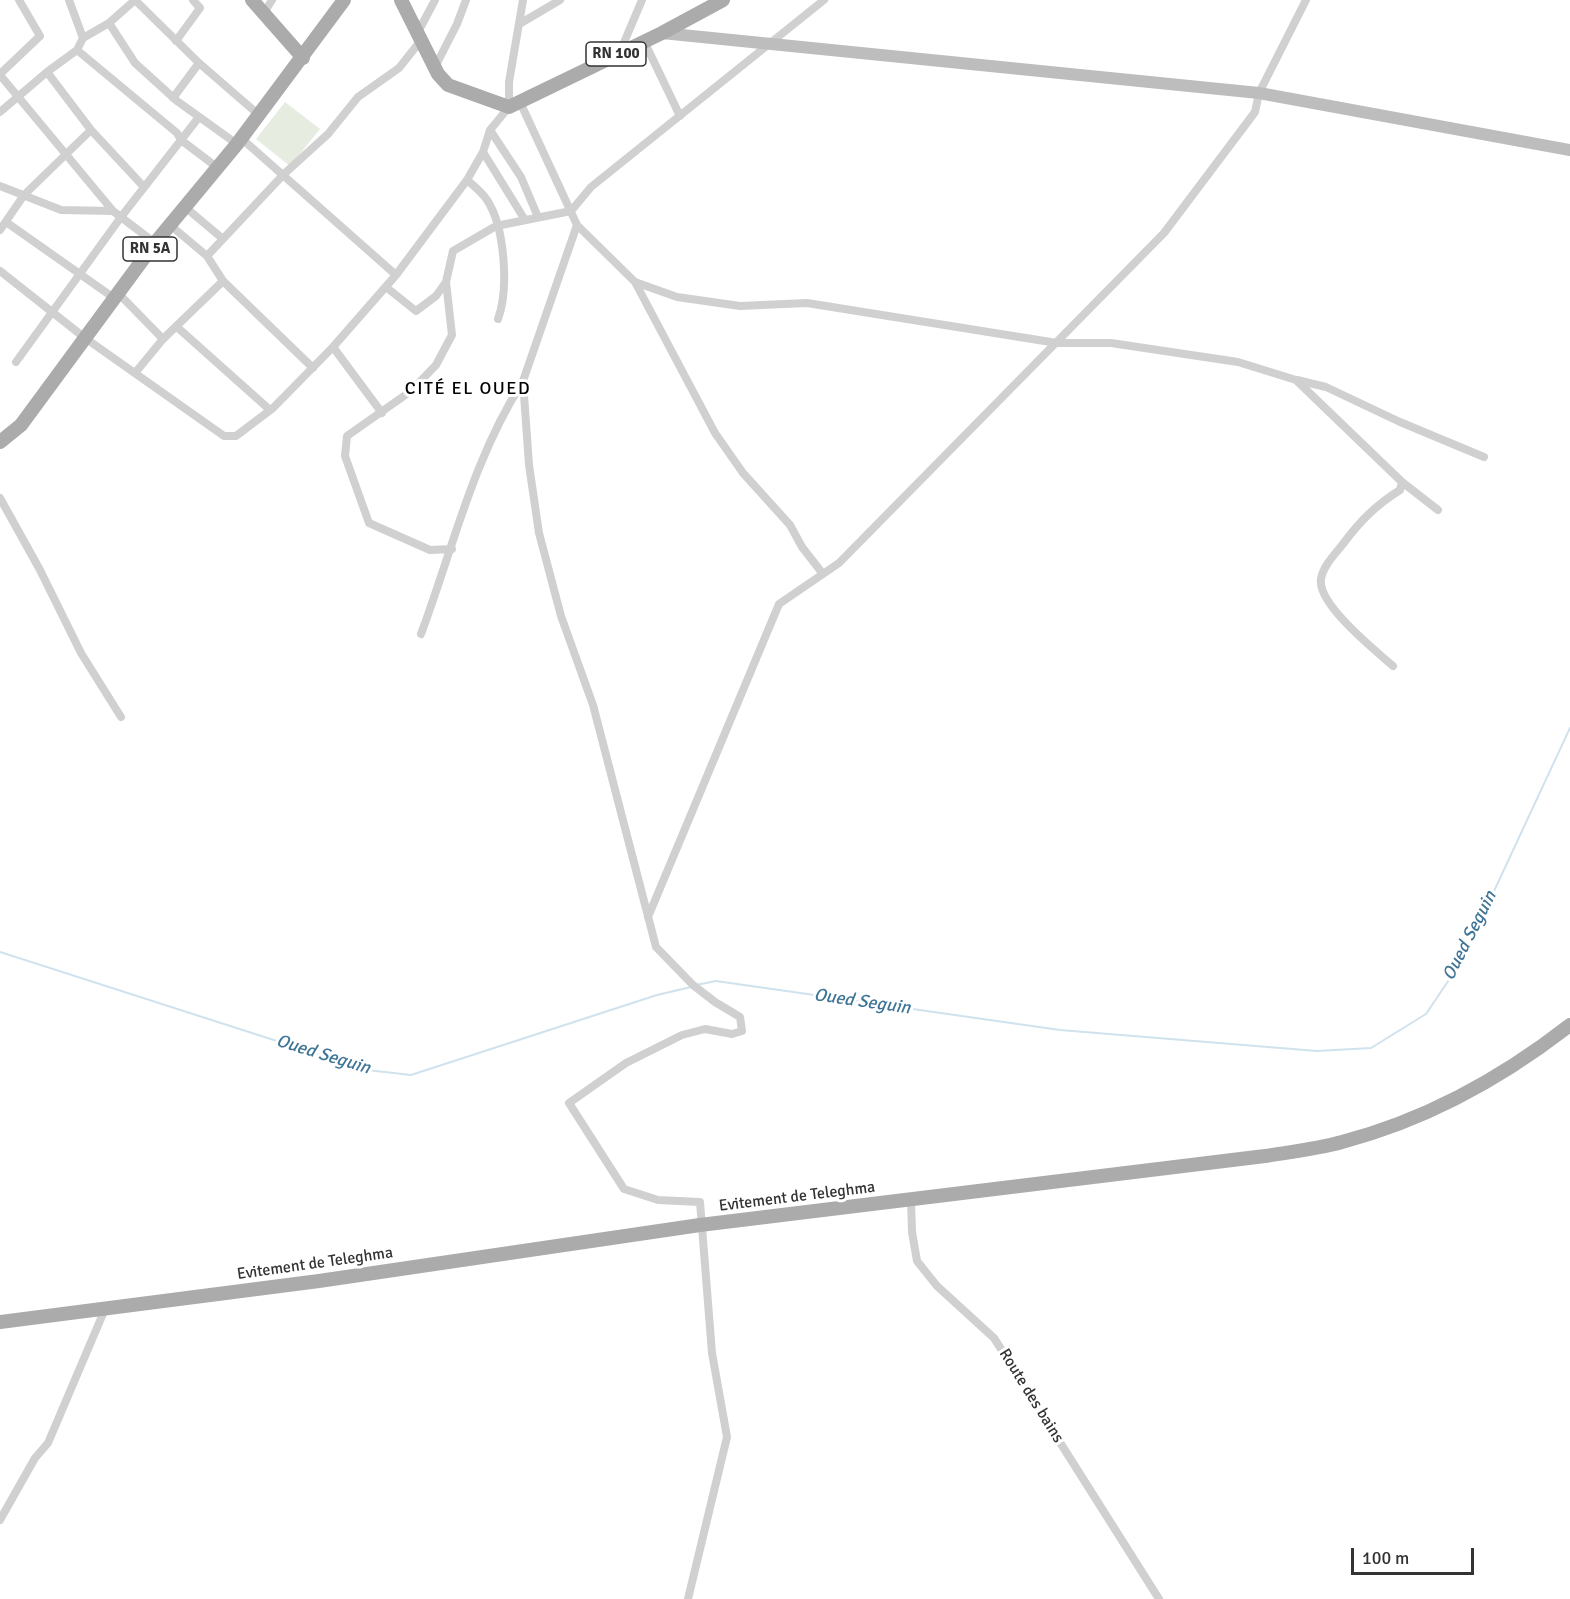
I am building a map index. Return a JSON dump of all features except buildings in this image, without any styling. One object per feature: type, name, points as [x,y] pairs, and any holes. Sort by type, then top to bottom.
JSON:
[{"type":"main road","points":[[252,0],[303,58],[344,0]]},
{"type":"main road","points":[[402,0],[435,67],[448,85],[515,104]]},
{"type":"main road","name":"RN 100","points":[[515,104],[662,33],[723,0]]},
{"type":"main road","points":[[662,33],[1259,93],[1570,150]]},
{"type":"main road","name":"RN 5A","points":[[0,442],[21,425],[155,243],[218,168],[303,58]]},
{"type":"main road","name":"Evitement de Teleghma","points":[[0,1322],[319,1281],[700,1226],[1265,1156],[1341,1142],[1400,1124],[1475,1090],[1529,1057],[1570,1025]]},
{"type":"street","points":[[19,0],[40,36],[0,74],[117,214],[155,243]]},
{"type":"street","points":[[69,0],[83,38]]},
{"type":"street","points":[[0,112],[17,96],[77,50],[83,38],[109,23],[135,0],[199,63],[259,115]]},
{"type":"street","points":[[176,41],[200,8],[194,0]]},
{"type":"street","points":[[264,13],[272,0]]},
{"type":"street","points":[[207,256],[284,174],[328,134],[358,97],[399,68],[420,35],[435,0]]},
{"type":"street","points":[[435,67],[466,0]]},
{"type":"street","points":[[523,0],[521,23],[509,82],[515,104],[577,225],[634,282],[715,433],[743,473],[790,525],[801,547],[823,574]]},
{"type":"street","points":[[521,23],[560,0]]},
{"type":"street","points":[[620,52],[642,0]]},
{"type":"street","points":[[452,549],[430,550],[369,523],[345,456],[347,436],[411,391],[436,365],[452,335],[446,282],[453,251],[496,226],[571,211],[591,187],[824,0]]},
{"type":"street","points":[[648,917],[779,604],[839,563],[1164,233],[1255,112],[1259,93],[1306,0]]},
{"type":"street","points":[[109,23],[135,63],[173,98],[239,141],[284,174],[396,275]]},
{"type":"street","points":[[644,41],[680,116]]},
{"type":"street","points":[[77,50],[177,133],[181,140],[218,168]]},
{"type":"street","points":[[173,98],[199,63]]},
{"type":"street","points":[[47,72],[91,130],[144,187]]},
{"type":"street","points":[[0,271],[85,338],[135,373],[229,437],[236,436],[270,410],[313,368],[386,287],[467,180],[483,152],[490,130],[515,104]]},
{"type":"street","points":[[16,362],[80,276],[117,214],[144,187],[199,117]]},
{"type":"street","points":[[91,130],[68,155],[24,195],[2,225],[80,276],[116,296],[163,339]]},
{"type":"street","points":[[490,130],[516,168],[534,202],[538,217]]},
{"type":"street","points":[[483,152],[525,220]]},
{"type":"street","points":[[467,180],[488,201],[496,226],[505,276],[503,302],[498,319]]},
{"type":"street","points":[[0,186],[61,210],[117,214]]},
{"type":"street","points":[[185,207],[223,239]]},
{"type":"street","points":[[170,225],[207,256],[223,281],[313,368]]},
{"type":"street","points":[[421,634],[452,549],[473,479],[500,417],[523,381],[577,225]]},
{"type":"street","points":[[135,373],[163,339],[223,281]]},
{"type":"street","points":[[386,287],[416,311],[436,296],[446,282]]},
{"type":"street","points":[[634,282],[677,297],[740,306],[807,303],[1057,343],[1111,343],[1238,362],[1326,387],[1400,422],[1484,457]]},
{"type":"street","points":[[177,327],[270,410]]},
{"type":"street","points":[[333,347],[382,413]]},
{"type":"street","points":[[1296,380],[1402,482],[1438,510]]},
{"type":"street","points":[[523,381],[529,465],[539,533],[561,616],[593,705],[656,947],[675,968],[715,1002],[740,1017],[742,1031],[732,1034],[705,1029],[682,1035],[626,1063],[569,1103],[624,1189],[658,1200],[700,1202],[700,1226],[712,1353],[728,1437],[688,1599]]},
{"type":"street","points":[[1393,666],[1348,628],[1324,594],[1320,581],[1324,569],[1358,525],[1375,506],[1400,490],[1402,482]]},
{"type":"street","points":[[0,498],[40,570],[81,653],[121,717]]},
{"type":"street","name":"Route des bains","points":[[911,1199],[912,1232],[917,1261],[937,1286],[994,1338],[1159,1599]]},
{"type":"street","points":[[0,1520],[35,1458],[48,1443],[105,1309]]},
{"type":"shaded area","points":[[285,102],[320,129],[290,166],[256,139]]},
{"type":"waterway","name":"Oued Seguin","points":[[696,985],[716,981],[1060,1030],[1317,1051],[1371,1048],[1426,1014],[1461,962],[1570,728]]},
{"type":"waterway","name":"Oued Seguin","points":[[0,952],[367,1070],[411,1075],[657,995],[691,987]]},
{"type":"district","name":"CITÉ EL OUED","points":[[468,389]]}]
